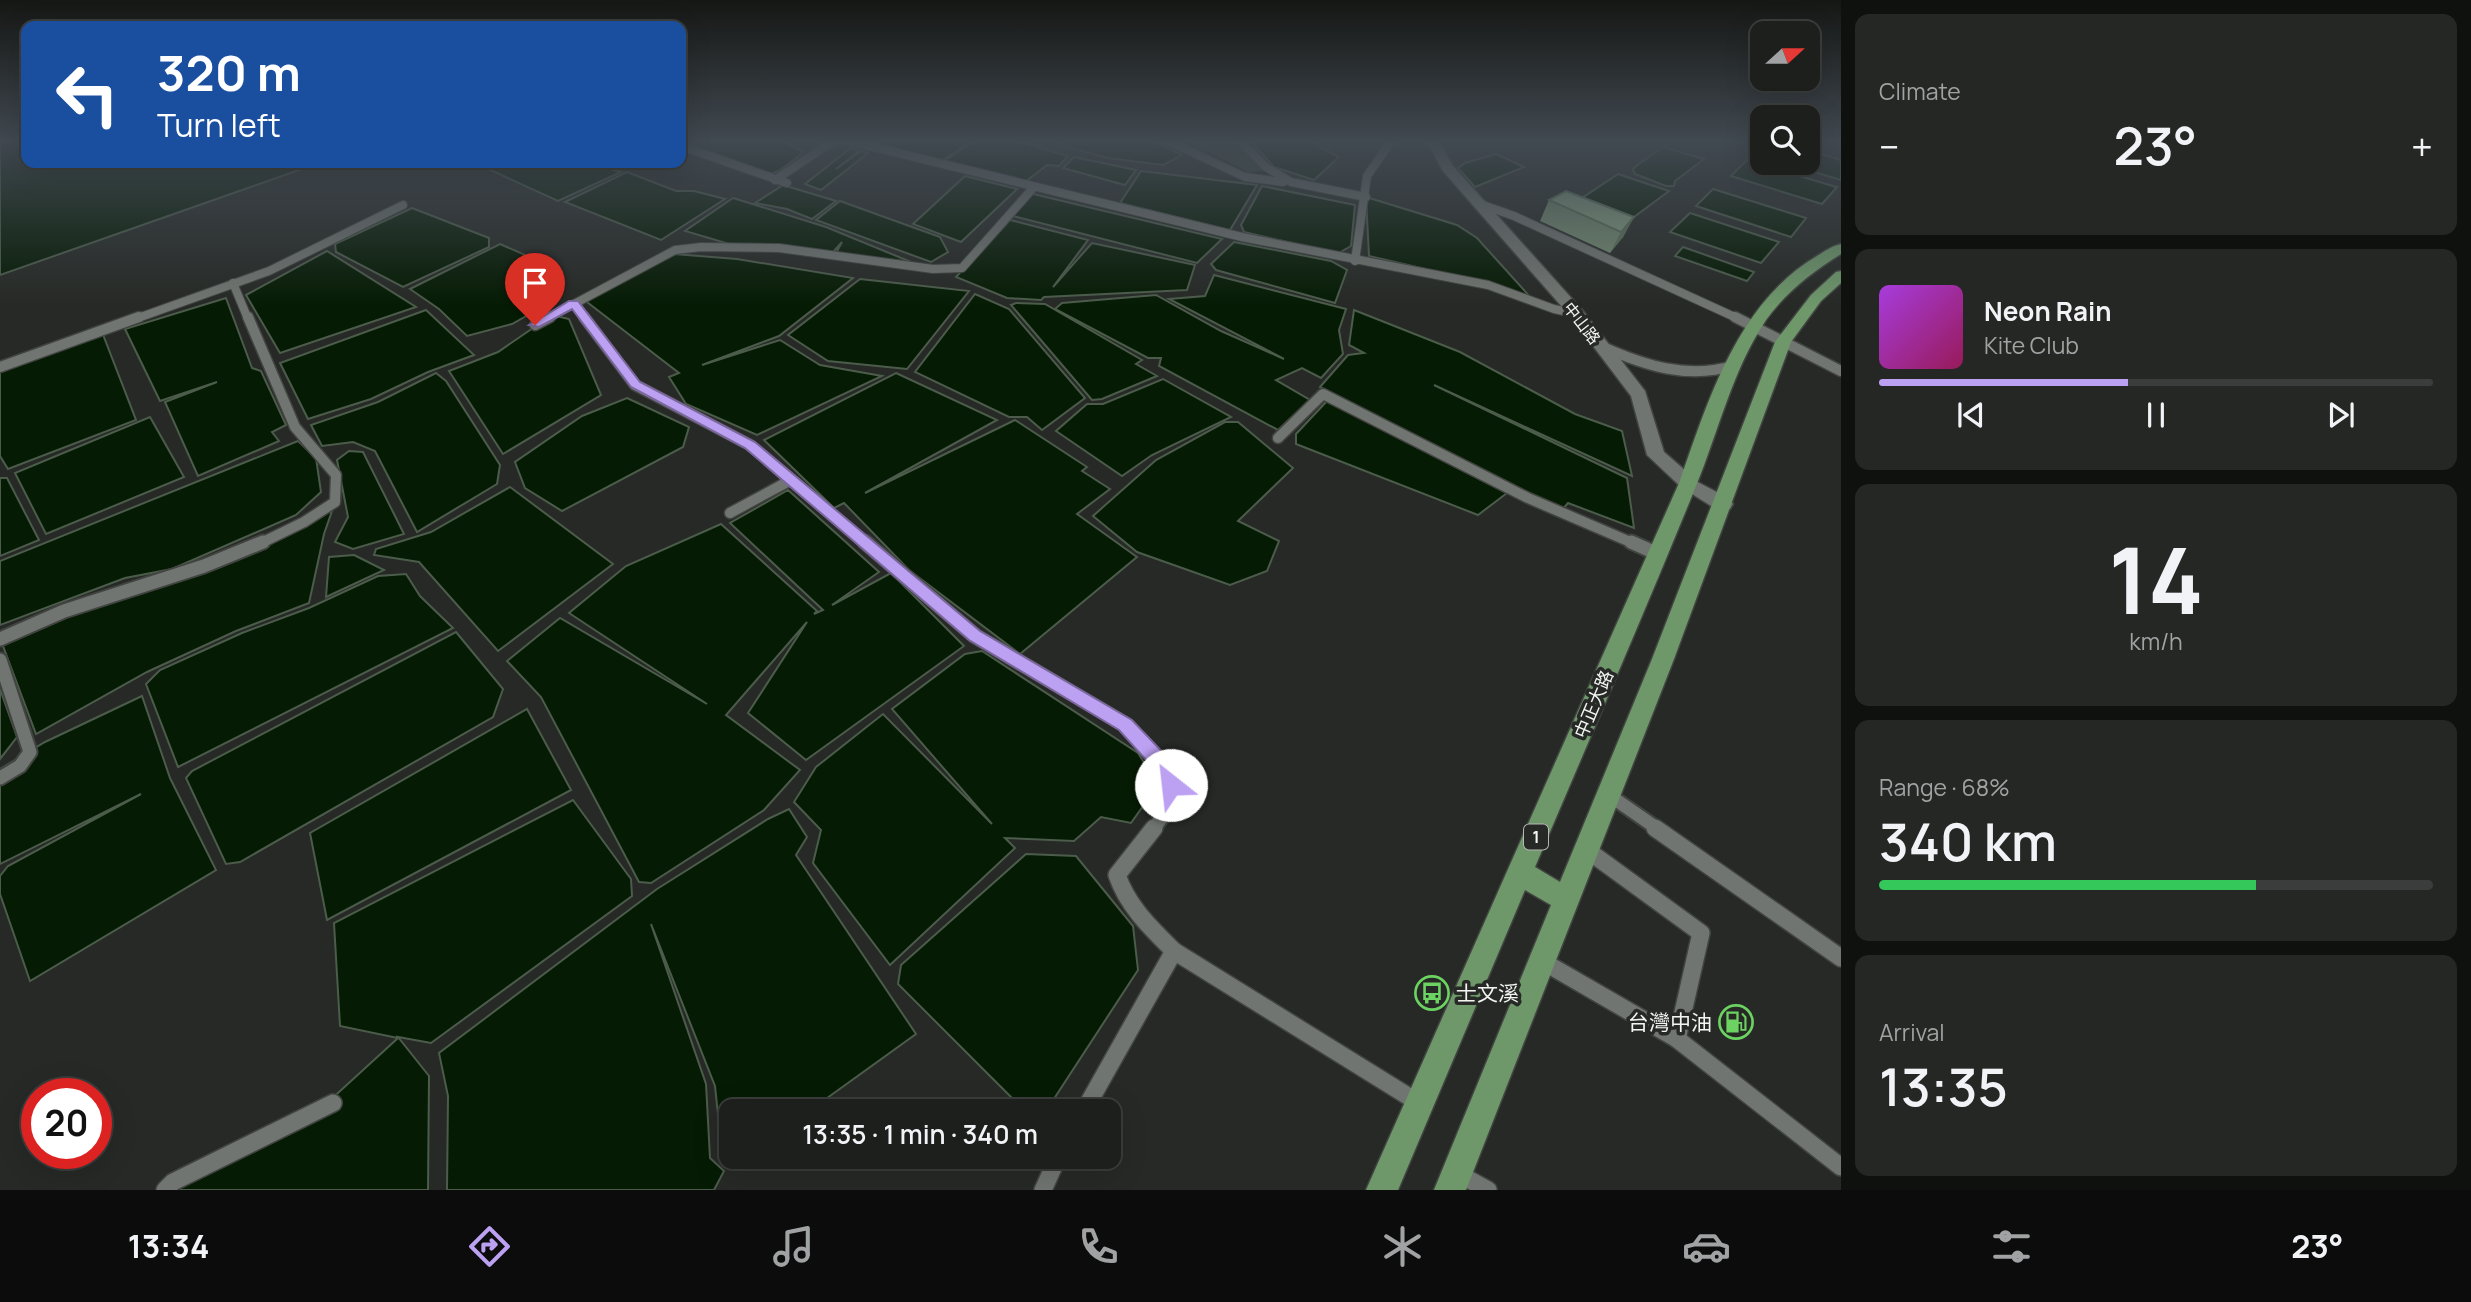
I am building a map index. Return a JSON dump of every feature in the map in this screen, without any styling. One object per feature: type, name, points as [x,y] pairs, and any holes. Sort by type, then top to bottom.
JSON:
[{"type":"main road","name":"中正大路","points":[[1382,1190],[1658,554],[1688,483],[1721,390],[1753,327],[1789,284],[1825,256],[1841,248]]},
{"type":"main road","points":[[1453,1181],[1609,795],[1783,342],[1816,298],[1841,275]]},
{"type":"main road","points":[[1521,873],[1566,900]]},
{"type":"street","name":"中山路","points":[[1474,196],[1577,314],[1639,395],[1656,455],[1688,483],[1723,504]]},
{"type":"lane","points":[[535,325],[675,250],[698,246],[763,246],[955,270],[962,268],[1026,196]]},
{"type":"lane","points":[[1071,196],[1355,261],[1488,285],[1577,314]]},
{"type":"lane","points":[[1355,261],[1366,197],[1359,196]]},
{"type":"lane","points":[[0,367],[268,271],[403,205]]},
{"type":"lane","points":[[1483,205],[1514,215],[1841,371]]},
{"type":"lane","points":[[0,639],[61,612],[172,577],[228,556],[312,518],[335,502],[336,475],[295,427],[233,283]]},
{"type":"lane","points":[[574,303],[635,385],[750,445],[975,636],[1126,725],[1167,769],[1174,801],[1117,875],[1122,895],[1143,921],[1174,951],[1419,1103]]},
{"type":"lane","points":[[1601,346],[1632,361],[1679,372],[1705,373],[1734,366]]},
{"type":"lane","points":[[1278,438],[1323,394],[1528,498],[1658,554]]},
{"type":"lane","points":[[730,513],[791,480]]},
{"type":"lane","points":[[0,660],[30,752],[20,766],[0,778]]},
{"type":"lane","points":[[1609,795],[1841,958]]},
{"type":"lane","points":[[1587,850],[1701,933],[1677,1039]]},
{"type":"lane","points":[[1091,1099],[1174,951]]},
{"type":"lane","points":[[1542,961],[1677,1039],[1841,1167]]},
{"type":"lane","points":[[165,1190],[173,1182],[333,1103]]},
{"type":"lane","points":[[1043,1190],[1053,1169]]},
{"type":"lane","points":[[1453,1181],[1488,1190]]},
{"type":"shaded area","points":[[0,196],[226,196],[0,275]]},
{"type":"shaded area","points":[[546,196],[570,196],[558,201]]},
{"type":"shaded area","points":[[578,196],[712,196],[725,199],[661,240],[565,202]]},
{"type":"shaded area","points":[[767,196],[818,196],[836,201],[812,219],[787,209],[755,203]]},
{"type":"shaded area","points":[[944,196],[1010,196],[961,242],[913,224]]},
{"type":"shaded area","points":[[1027,196],[1040,196],[1222,239],[1197,263],[1009,215]]},
{"type":"shaded area","points":[[1125,196],[1251,196],[1230,230],[1120,203]]},
{"type":"shaded area","points":[[1257,196],[1309,196],[1355,205],[1351,246],[1337,254],[1244,232],[1241,225]]},
{"type":"shaded area","points":[[1586,196],[1663,196],[1619,228],[1567,208]]},
{"type":"shaded area","points":[[1706,196],[1734,196],[1806,218],[1791,237],[1696,206]]},
{"type":"shaded area","points":[[1794,196],[1829,196],[1822,204]]},
{"type":"shaded area","points":[[1366,197],[1457,225],[1477,238],[1532,299],[1369,256]]},
{"type":"shaded area","points":[[733,198],[826,227],[911,262],[836,253],[842,242],[833,252],[736,246],[685,231]]},
{"type":"shaded area","points":[[840,201],[940,237],[948,252],[931,262],[816,220]]},
{"type":"shaded area","points":[[412,208],[489,238],[489,247],[403,287],[336,252],[335,244]]},
{"type":"shaded area","points":[[1690,213],[1779,242],[1761,263],[1670,232]]},
{"type":"shaded area","points":[[1010,220],[1088,240],[1053,287],[1092,243],[1195,265],[1187,290],[1044,297],[1041,300],[1007,298],[956,277]]},
{"type":"shaded area","points":[[1234,242],[1331,261],[1347,270],[1335,303],[1216,270],[1211,264]]},
{"type":"shaded area","points":[[500,244],[532,258],[558,298],[512,324],[467,336],[439,309],[410,289]]},
{"type":"shaded area","points":[[1683,247],[1754,272],[1747,281],[1675,256]]},
{"type":"shaded area","points":[[327,251],[416,307],[280,353],[246,295]]},
{"type":"shaded area","points":[[674,254],[737,259],[853,278],[779,336],[702,365],[780,340],[820,365],[882,376],[757,435],[686,404],[669,377],[679,373],[583,299]]},
{"type":"shaded area","points":[[1214,275],[1346,309],[1339,330],[1343,354],[1321,378],[1302,368],[1276,380],[1310,400],[1278,430],[1159,366],[1161,358],[1148,358],[1055,309],[1062,303],[1156,295],[1221,331],[1284,359],[1169,299],[1205,296]]},
{"type":"shaded area","points":[[860,279],[969,291],[907,369],[828,361],[788,335]]},
{"type":"shaded area","points":[[975,294],[1009,309],[1085,398],[1042,430],[1027,417],[1009,417],[915,372]]},
{"type":"shaded area","points":[[226,298],[252,368],[261,371],[286,425],[272,432],[279,441],[198,476],[165,402],[217,382],[160,401],[125,329]]},
{"type":"shaded area","points":[[1045,304],[1142,360],[1136,364],[1157,376],[1102,399],[1092,400],[1011,305]]},
{"type":"shaded area","points":[[426,310],[474,355],[428,372],[371,399],[308,419],[280,363]]},
{"type":"shaded area","points":[[1354,310],[1460,352],[1575,414],[1622,431],[1632,476],[1434,385],[1627,478],[1634,528],[1568,503],[1563,509],[1499,480],[1320,387],[1348,355],[1364,353],[1349,345]]},
{"type":"shaded area","points":[[552,315],[569,319],[601,395],[503,454],[449,371],[498,352]]},
{"type":"shaded area","points":[[102,332],[136,420],[8,469],[0,456],[0,371]]},
{"type":"shaded area","points":[[436,373],[446,381],[500,465],[497,484],[417,532],[375,451],[353,442],[322,446],[311,425],[378,402]]},
{"type":"shaded area","points":[[896,373],[997,420],[865,493],[1015,420],[1087,467],[1082,471],[1110,489],[1077,514],[1137,557],[1020,654],[909,570],[844,503],[834,508],[764,440]]},
{"type":"shaded area","points":[[1163,379],[1231,417],[1152,455],[1122,476],[1056,431],[1087,404],[1103,404]]},
{"type":"shaded area","points":[[627,398],[689,427],[683,447],[562,511],[525,488],[515,462],[582,416]]},
{"type":"shaded area","points":[[1327,401],[1507,493],[1478,515],[1296,444],[1296,434]]},
{"type":"shaded area","points":[[150,417],[184,477],[46,534],[15,473]]},
{"type":"shaded area","points":[[1225,422],[1238,422],[1293,468],[1238,521],[1279,541],[1267,571],[1230,585],[1137,552],[1093,516],[1156,460]]},
{"type":"shaded area","points":[[298,441],[316,458],[321,492],[296,515],[172,569],[125,578],[0,625],[0,561]]},
{"type":"shaded area","points":[[349,451],[363,452],[404,534],[353,549],[335,542],[348,517],[337,460]]},
{"type":"shaded area","points":[[0,478],[7,478],[39,540],[0,556]]},
{"type":"shaded area","points":[[510,487],[613,564],[498,651],[419,562],[374,555],[376,549],[431,532]]},
{"type":"shaded area","points":[[788,490],[879,572],[832,605],[891,573],[964,646],[806,760],[748,713],[807,622],[726,715],[800,770],[764,810],[651,883],[639,882],[541,697],[507,661],[560,618],[707,704],[569,613],[626,566],[721,524],[817,611],[814,614],[823,610],[730,523]]},
{"type":"shaded area","points":[[332,511],[324,534],[309,603],[236,631],[147,672],[36,734],[0,638],[216,557],[307,518]]},
{"type":"shaded area","points":[[354,555],[384,570],[326,597],[329,557]]},
{"type":"shaded area","points":[[406,574],[420,596],[453,628],[178,767],[146,684],[160,670],[378,576]]},
{"type":"shaded area","points":[[456,632],[503,689],[493,717],[240,862],[226,864],[186,778],[192,771]]},
{"type":"shaded area","points":[[982,651],[1138,753],[1158,785],[1131,823],[1101,817],[1074,841],[1005,838],[1015,848],[890,965],[813,863],[821,830],[794,802],[816,767],[883,714],[992,824],[892,709],[965,654]]},
{"type":"shaded area","points":[[0,689],[17,737],[0,759]]},
{"type":"shaded area","points":[[142,696],[170,778],[216,870],[30,981],[0,894],[0,876],[8,866],[141,794],[0,864],[0,769],[45,742]]},
{"type":"shaded area","points":[[527,709],[571,790],[327,920],[310,833]]},
{"type":"shaded area","points":[[573,800],[631,879],[632,896],[431,1043],[398,1037],[429,1076],[428,1190],[170,1190],[303,1125],[398,1038],[340,1026],[334,923]]},
{"type":"shaded area","points":[[789,809],[807,837],[796,855],[916,1034],[826,1099],[719,1099],[719,1124],[715,1086],[651,924],[706,1084],[710,1158],[724,1171],[714,1190],[447,1190],[448,1096],[439,1053],[657,889],[768,819]]},
{"type":"shaded area","points":[[1026,854],[1076,856],[1133,926],[1138,970],[1054,1099],[1013,1099],[898,984],[901,965]]},
{"type":"building","points":[[1557,196],[1578,196],[1634,217],[1621,232],[1549,200]]},
{"type":"place","name":"士文溪","points":[[1432,993]]},
{"type":"place","name":"台灣中油","points":[[1736,1022]]},
{"type":"route","points":[[535,325],[574,303],[635,385],[750,445],[975,636],[1126,725],[1167,769],[1171,785]]}]
